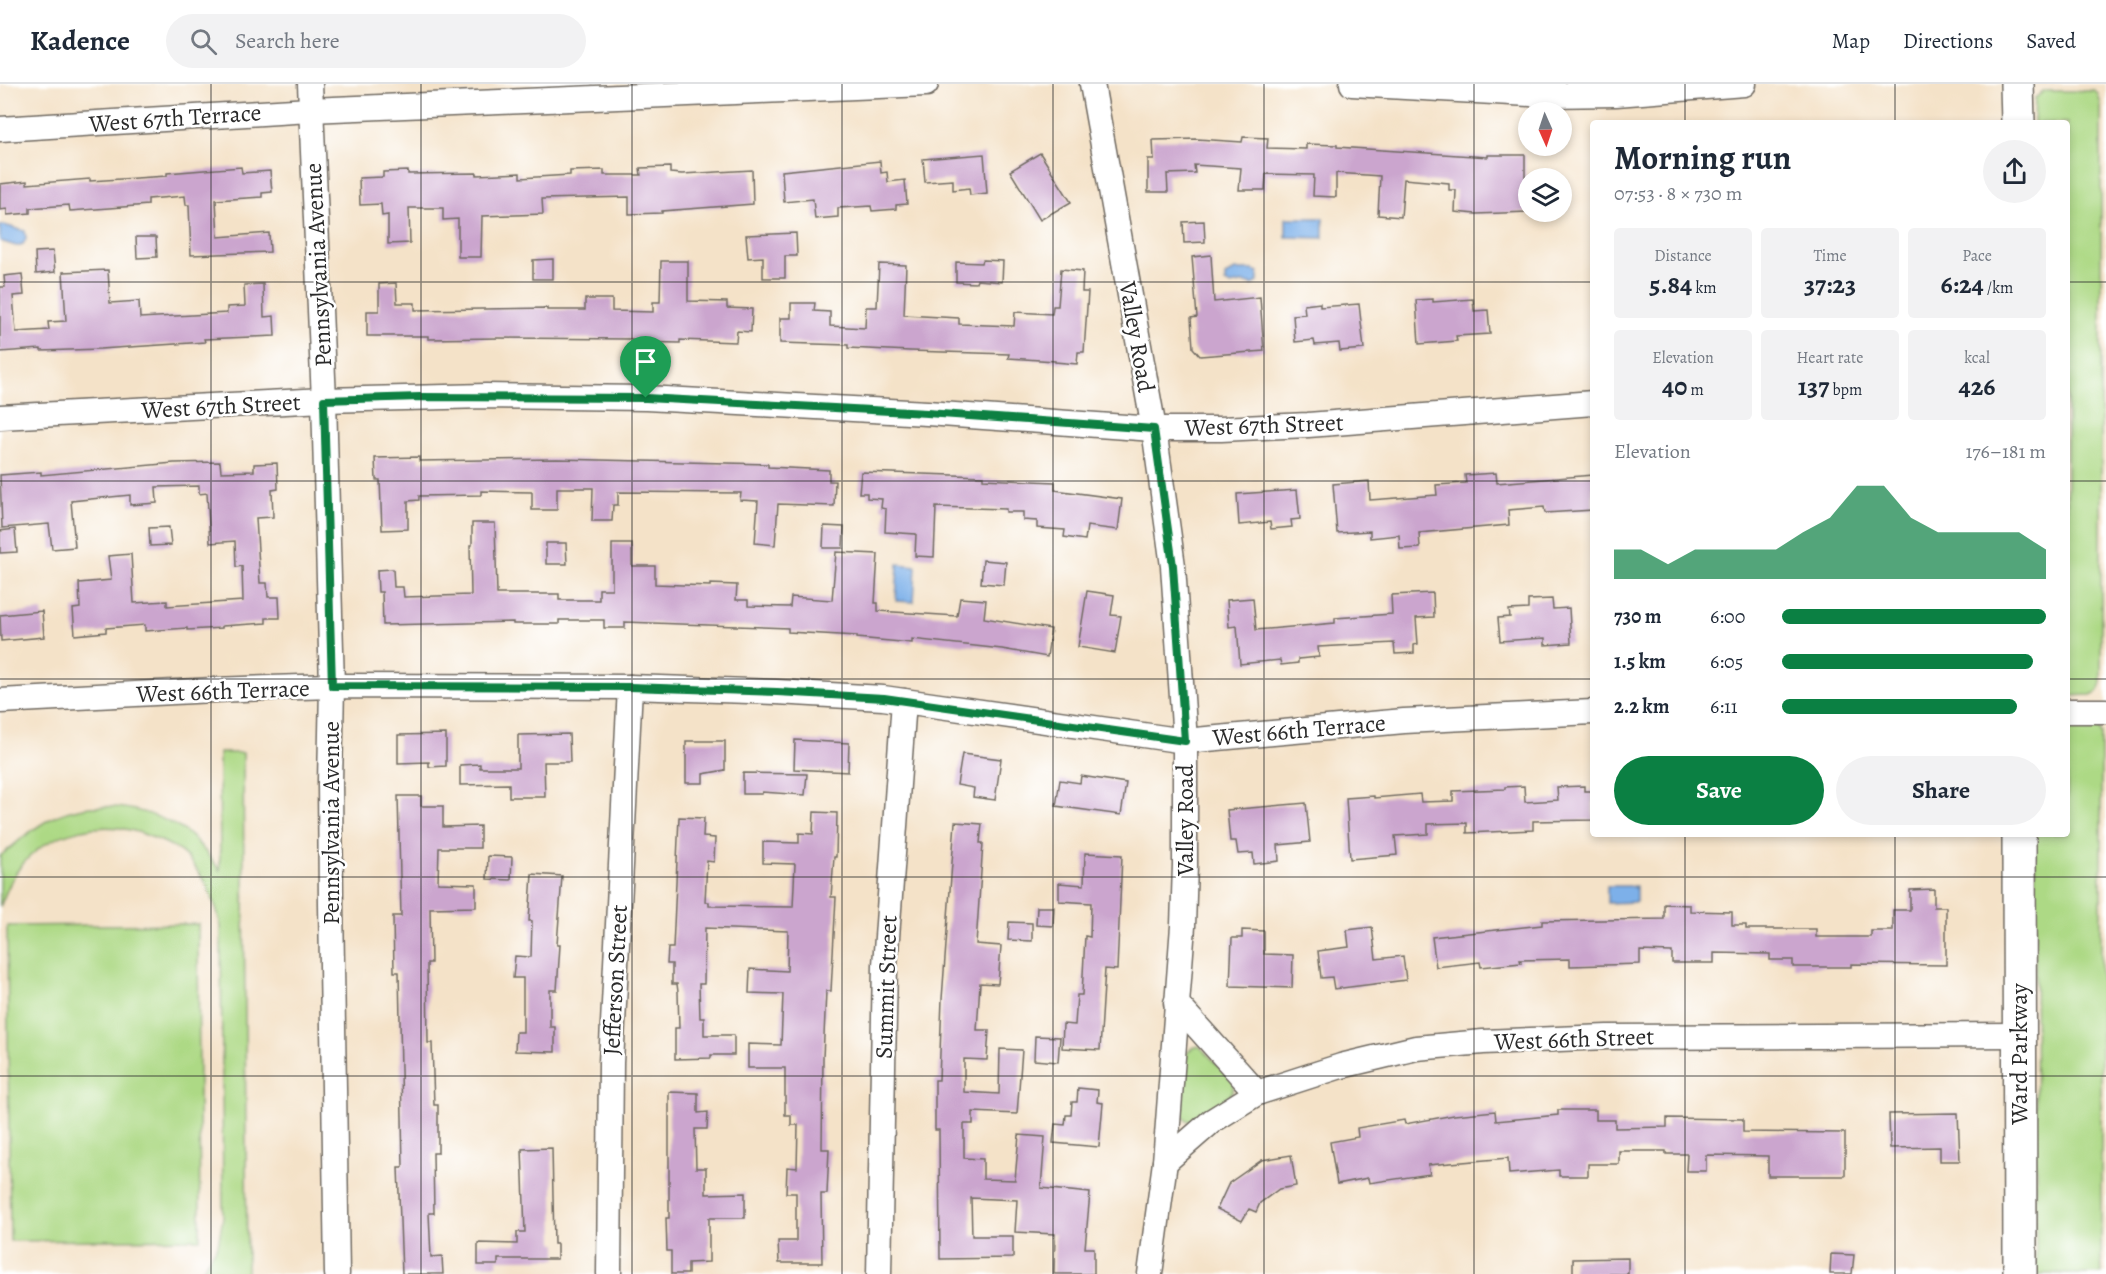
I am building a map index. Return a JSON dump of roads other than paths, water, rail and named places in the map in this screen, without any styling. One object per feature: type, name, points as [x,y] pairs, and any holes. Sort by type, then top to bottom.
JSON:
[{"type":"main road","points":[[2017,84],[2018,120]]},
{"type":"main road","name":"Ward Parkway","points":[[2019,837],[2020,1274]]},
{"type":"street","name":"Pennsylvania Avenue","points":[[310,84],[324,400],[332,686],[331,892],[338,1274]]},
{"type":"street","name":"West 67th Terrace","points":[[0,129],[310,110],[926,84]]},
{"type":"street","name":"Valley Road","points":[[1092,84],[1154,429],[1173,566],[1185,741],[1185,875],[1165,1162],[1150,1274]]},
{"type":"street","points":[[1352,84],[1548,95],[1616,94],[1744,84]]},
{"type":"street","name":"West 67th Street","points":[[0,417],[420,397],[646,398],[927,413],[1154,429],[1221,429],[1308,425],[1590,403]]},
{"type":"street","name":"West 66th Terrace","points":[[0,701],[332,686],[630,687],[777,692],[904,701],[1185,741],[1404,721],[1590,712]]},
{"type":"street","name":"Jefferson Street","points":[[609,1274],[611,1063],[630,687]]},
{"type":"street","name":"Summit Street","points":[[879,1274],[885,965],[904,701]]},
{"type":"street","points":[[2070,711],[2106,711]]},
{"type":"street","points":[[1176,1003],[1257,1093]]},
{"type":"street","name":"West 66th Street","points":[[1165,1162],[1212,1121],[1257,1093],[1341,1066],[1416,1048],[1607,1036],[2019,1035]]},
{"type":"water","points":[[1286,218],[1323,218],[1323,238],[1286,237]]},
{"type":"water","points":[[0,226],[25,231],[26,239],[23,244],[16,246],[0,241]]},
{"type":"water","points":[[1235,270],[1258,272],[1258,282],[1253,285],[1243,283],[1231,285],[1225,282],[1225,276]]},
{"type":"water","points":[[898,564],[916,566],[914,602],[896,601]]},
{"type":"water","points":[[1607,886],[1636,886],[1636,902],[1607,903]]}]
